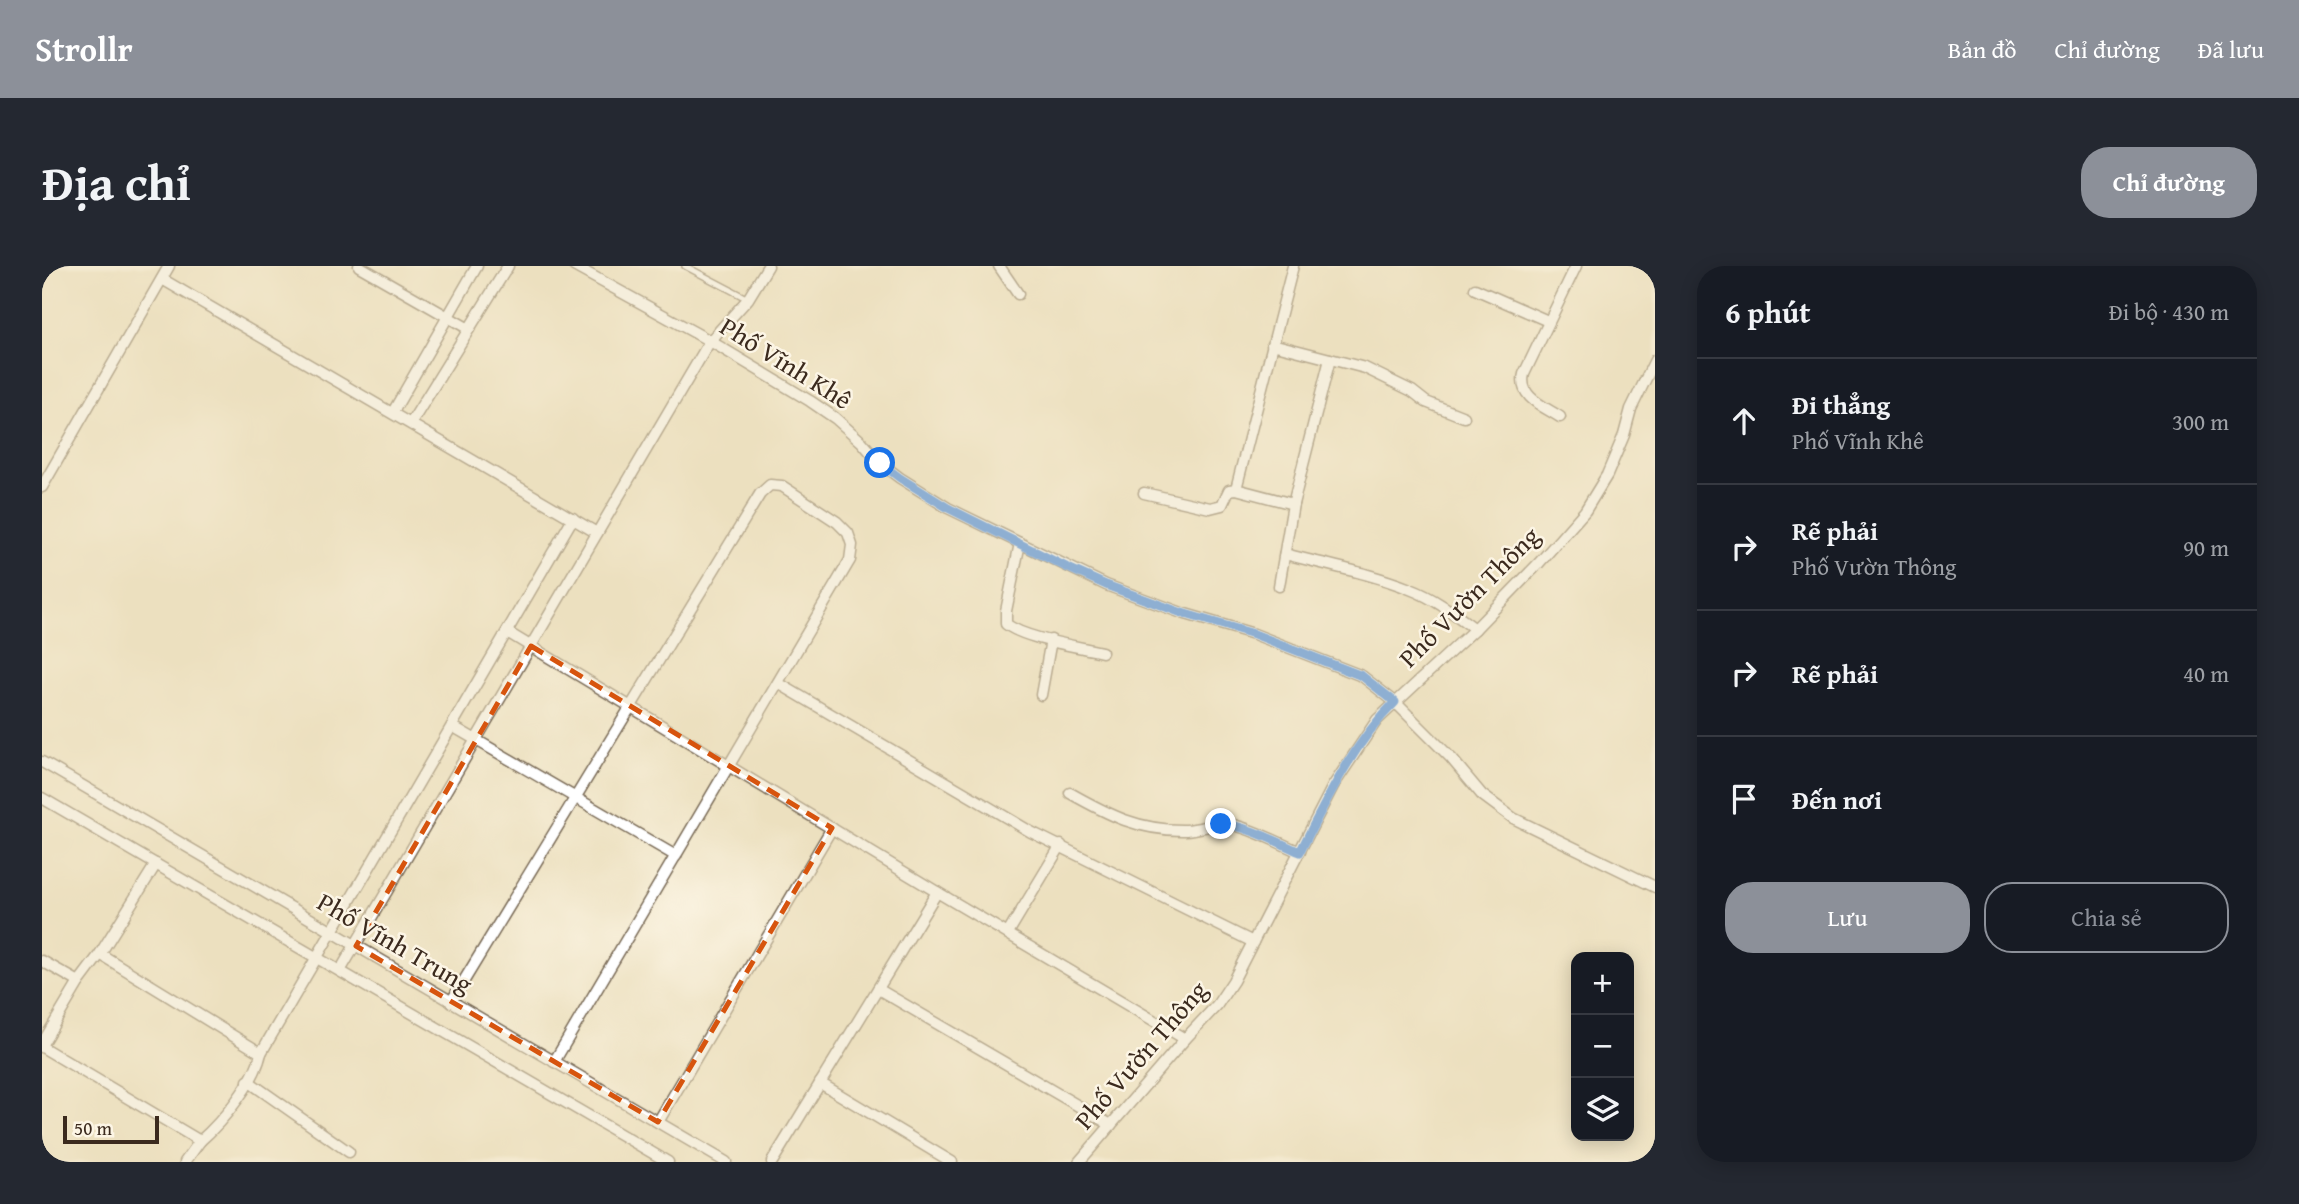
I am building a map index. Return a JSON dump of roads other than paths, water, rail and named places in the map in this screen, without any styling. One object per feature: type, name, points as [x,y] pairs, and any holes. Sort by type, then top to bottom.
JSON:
[{"type":"street","points":[[42,487],[169,266]]},
{"type":"street","points":[[359,266],[469,329]]},
{"type":"street","points":[[393,412],[477,266]]},
{"type":"street","points":[[411,423],[508,266]]},
{"type":"street","name":"Phố Vĩnh Khê","points":[[574,266],[710,341],[835,418],[862,442],[880,463],[948,508],[1106,585],[1182,613],[1254,634],[1362,676],[1395,702],[1451,758],[1482,795],[1513,818],[1655,887]]},
{"type":"street","points":[[340,971],[710,341],[748,299],[768,266]]},
{"type":"street","points":[[999,266],[1018,294]]},
{"type":"street","points":[[1236,489],[1293,266]]},
{"type":"street","points":[[1560,417],[1532,399],[1523,390],[1522,382],[1548,321],[1576,266]]},
{"type":"street","points":[[162,279],[597,533]]},
{"type":"street","points":[[1475,289],[1548,321]]},
{"type":"street","points":[[1272,344],[1365,368],[1412,391],[1426,402],[1464,417]]},
{"type":"street","points":[[1279,586],[1293,504],[1330,359]]},
{"type":"street","name":"Phố Vườn Thông","points":[[1079,1162],[1217,1005],[1233,981],[1333,786],[1377,720],[1475,629],[1585,511],[1607,475],[1624,435],[1631,409],[1655,360]]},
{"type":"street","points":[[452,1002],[760,494],[770,485],[782,486],[837,522],[848,533],[852,545],[850,560],[554,1062]]},
{"type":"street","points":[[1143,494],[1210,508],[1222,505],[1229,490],[1236,489],[1293,504]]},
{"type":"street","points":[[186,1162],[200,1141],[238,1098],[259,1065],[261,1053],[316,957],[573,518]]},
{"type":"street","points":[[1020,543],[1006,611],[1006,624],[1051,640],[1102,652]]},
{"type":"street","points":[[1285,554],[1412,589],[1444,606],[1475,629]]},
{"type":"street","points":[[507,632],[1185,1039]]},
{"type":"street","points":[[1041,695],[1051,640]]},
{"type":"street","points":[[778,683],[1031,832],[1253,942]]},
{"type":"street","points":[[452,726],[676,856]]},
{"type":"street","name":"Phố Vĩnh Trung","points":[[42,762],[726,1162]]},
{"type":"street","points":[[1070,793],[1131,824],[1153,829],[1180,830],[1221,824],[1233,825],[1300,852]]},
{"type":"street","name":"Phố Vĩnh Trung","points":[[42,798],[668,1162]]},
{"type":"street","points":[[658,1122],[832,828]]},
{"type":"street","points":[[1008,933],[1061,845]]},
{"type":"street","points":[[156,864],[100,954],[79,982],[42,1046],[200,1141]]},
{"type":"street","points":[[772,1162],[937,892]]},
{"type":"street","points":[[100,954],[261,1053]]},
{"type":"street","points":[[42,961],[79,982]]},
{"type":"street","points":[[878,989],[1111,1125]]},
{"type":"street","points":[[248,1081],[349,1152]]},
{"type":"street","points":[[820,1083],[952,1162]]},
{"type":"lane","points":[[685,266],[748,299]]},
{"type":"waterway","points":[[1645,1162],[1655,1146]]}]
